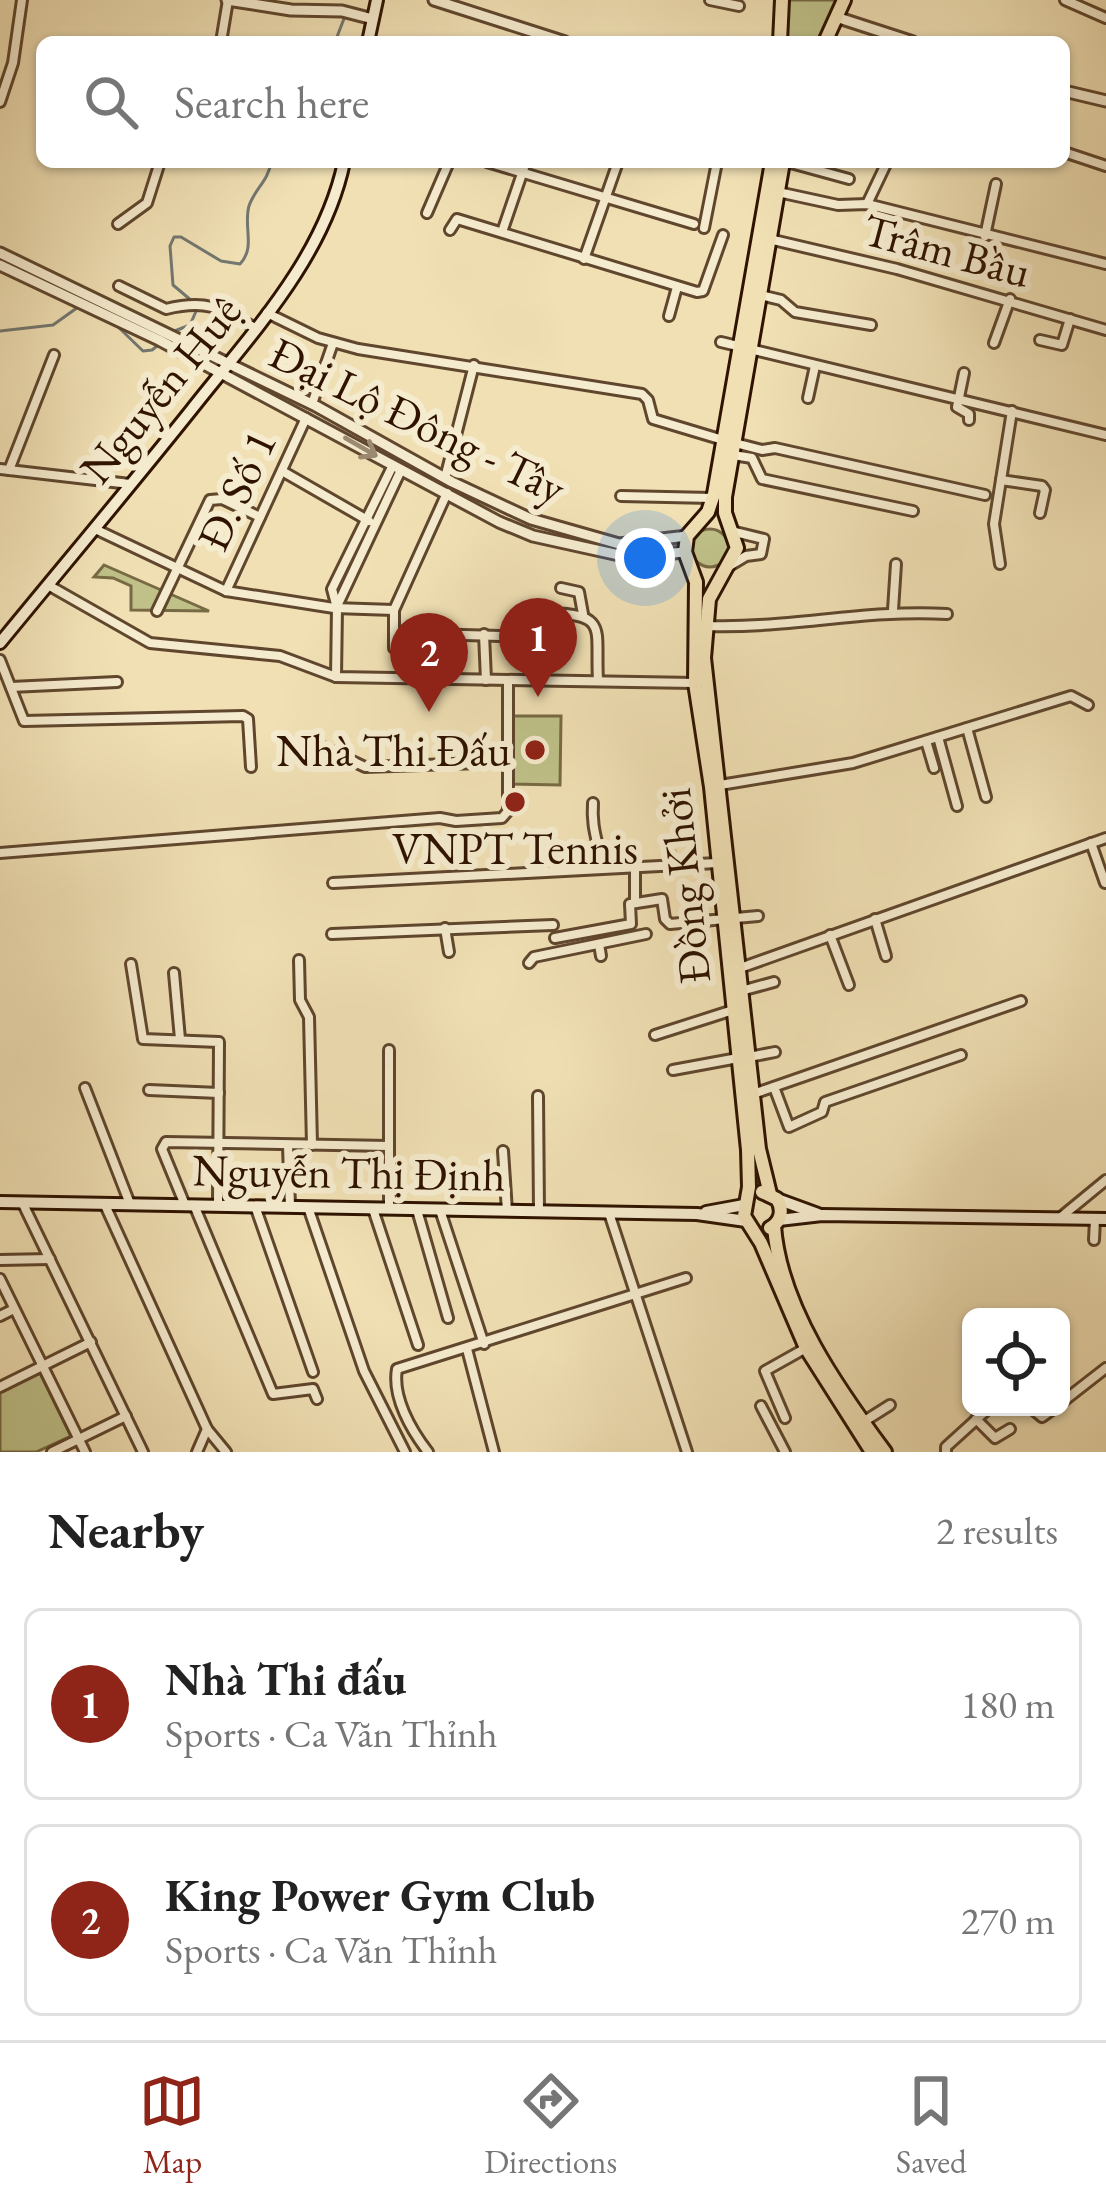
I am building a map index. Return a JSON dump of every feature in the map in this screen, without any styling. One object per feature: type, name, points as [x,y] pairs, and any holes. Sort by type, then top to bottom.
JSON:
[{"type":"main road","points":[[369,36],[377,0]]},
{"type":"main road","points":[[780,36],[782,0]]},
{"type":"main road","points":[[828,36],[844,0]]},
{"type":"main road","name":"Nguyễn Huệ","points":[[0,643],[267,313],[318,239],[342,168]]},
{"type":"main road","points":[[746,349],[769,239],[772,168]]},
{"type":"main road","points":[[730,446],[713,498],[687,536],[685,552],[692,567],[707,574],[728,568],[737,548],[724,513],[730,446],[772,191],[782,168]]},
{"type":"main road","points":[[699,524],[716,522],[731,531]]},
{"type":"main road","name":"Đồng Khởi","points":[[692,567],[697,598],[695,683],[717,863],[741,991],[750,1173],[746,1202]]},
{"type":"main road","name":"Đồng Khởi","points":[[728,568],[713,587],[705,626],[705,683],[720,785],[734,1010],[753,1094],[762,1172],[774,1196]]},
{"type":"main road","points":[[822,1215],[774,1196],[756,1193],[746,1202],[749,1224],[872,1452]]},
{"type":"main road","points":[[774,1196],[781,1209],[777,1223],[782,1283],[806,1348],[885,1452]]},
{"type":"main road","name":"Nguyễn Thị Định","points":[[0,1202],[697,1214],[749,1224]]},
{"type":"main road","name":"Nguyễn Thị Định","points":[[697,1214],[746,1202]]},
{"type":"main road","points":[[749,1224],[765,1230],[777,1223],[822,1215],[1101,1219]]},
{"type":"street","points":[[0,102],[13,63],[22,0]]},
{"type":"street","points":[[222,36],[228,0],[291,10],[342,11],[373,19]]},
{"type":"street","points":[[434,0],[545,36]]},
{"type":"street","points":[[710,0],[739,6]]},
{"type":"street","points":[[1066,0],[1106,19]]},
{"type":"street","points":[[836,17],[895,36]]},
{"type":"street","points":[[1070,92],[1106,100]]},
{"type":"street","points":[[1070,154],[1106,166]]},
{"type":"street","points":[[118,224],[147,203],[158,168]]},
{"type":"street","points":[[427,213],[446,168]]},
{"type":"street","points":[[506,168],[694,224]]},
{"type":"street","points":[[502,232],[524,168]]},
{"type":"street","points":[[584,259],[616,168]]},
{"type":"street","points":[[704,228],[715,168]]},
{"type":"street","points":[[808,168],[849,179]]},
{"type":"street","points":[[867,204],[884,168]]},
{"type":"street","points":[[985,236],[996,184]]},
{"type":"street","points":[[772,191],[838,205],[867,204],[1106,264]]},
{"type":"street","points":[[451,230],[457,219],[703,291],[723,235]]},
{"type":"street","name":"Trâm Bầu","points":[[769,239],[1010,299],[1106,329]]},
{"type":"street","name":"Đại Lộ Đông - Tây","points":[[0,254],[225,367],[446,496],[516,529],[628,557],[685,552]]},
{"type":"street","name":"Đại Lộ Đông - Tây","points":[[0,265],[311,404],[448,480],[531,519],[619,544],[687,536]]},
{"type":"street","points":[[119,286],[166,309],[197,303],[256,328]]},
{"type":"street","points":[[669,316],[677,287]]},
{"type":"street","points":[[760,295],[782,300],[795,312],[871,325]]},
{"type":"street","points":[[994,343],[1010,299]]},
{"type":"street","points":[[267,313],[333,343],[641,394],[648,400],[653,419],[752,458],[762,479],[914,511]]},
{"type":"street","points":[[1040,340],[1062,345],[1070,319]]},
{"type":"street","points":[[721,342],[1106,432]]},
{"type":"street","points":[[311,404],[333,343]]},
{"type":"street","points":[[54,355],[4,469],[131,484]]},
{"type":"street","points":[[790,376],[793,359]]},
{"type":"street","points":[[394,648],[394,610],[446,496],[474,365]]},
{"type":"street","points":[[808,398],[815,366]]},
{"type":"street","points":[[964,374],[958,409],[969,414],[969,420]]},
{"type":"street","points":[[1000,564],[994,524],[1012,411]]},
{"type":"street","name":"Đ. Số 1","points":[[226,591],[307,417]]},
{"type":"street","points":[[730,446],[776,448],[985,495]]},
{"type":"street","points":[[336,676],[337,608],[332,589],[397,468]]},
{"type":"street","points":[[337,608],[397,468]]},
{"type":"street","points":[[282,471],[367,518],[374,527]]},
{"type":"street","points":[[1001,480],[1042,486],[1040,513]]},
{"type":"street","points":[[620,496],[713,498]]},
{"type":"street","points":[[158,611],[210,500],[222,499],[260,518]]},
{"type":"street","points":[[94,528],[226,591],[337,608],[394,610]]},
{"type":"street","points":[[728,568],[746,556],[760,554],[764,539],[731,531]]},
{"type":"street","points":[[893,610],[896,564]]},
{"type":"street","points":[[48,584],[140,640],[280,656],[336,676],[695,683]]},
{"type":"street","points":[[561,588],[579,592],[584,614],[595,629],[598,680]]},
{"type":"street","points":[[705,626],[748,627],[893,610],[947,614]]},
{"type":"street","points":[[551,613],[584,614]]},
{"type":"street","points":[[426,634],[568,638]]},
{"type":"street","points":[[484,634],[486,680]]},
{"type":"street","points":[[0,660],[20,718],[28,722],[246,717],[251,767]]},
{"type":"street","points":[[0,853],[506,816],[508,680]]},
{"type":"street","points":[[10,688],[117,682]]},
{"type":"street","points":[[720,785],[854,763],[1071,696],[1088,705]]},
{"type":"street","points":[[967,728],[986,797]]},
{"type":"street","points":[[938,737],[957,806]]},
{"type":"street","points":[[926,740],[934,768]]},
{"type":"street","points":[[323,747],[364,767],[508,762]]},
{"type":"street","points":[[593,803],[591,830],[598,840],[602,868]]},
{"type":"street","points":[[738,969],[1106,838]]},
{"type":"street","points":[[1091,843],[1105,883]]},
{"type":"street","points":[[671,855],[673,867]]},
{"type":"street","points":[[333,884],[717,863]]},
{"type":"street","points":[[635,868],[635,903]]},
{"type":"street","points":[[555,938],[631,924],[630,904],[662,899],[670,924],[758,916]]},
{"type":"street","points":[[875,919],[886,956]]},
{"type":"street","points":[[332,934],[553,925]]},
{"type":"street","points":[[445,928],[449,952]]},
{"type":"street","points":[[530,963],[534,957],[646,934]]},
{"type":"street","points":[[830,935],[849,985]]},
{"type":"street","points":[[599,944],[602,956]]},
{"type":"street","points":[[299,960],[298,992],[309,1017],[312,1145]]},
{"type":"street","points":[[131,964],[141,1036],[147,1041],[218,1040],[218,1205]]},
{"type":"street","points":[[174,973],[180,1040]]},
{"type":"street","points":[[741,991],[774,982]]},
{"type":"street","points":[[753,1094],[1021,1001]]},
{"type":"street","points":[[655,1035],[734,1010]]},
{"type":"street","points":[[389,1050],[389,1209]]},
{"type":"street","points":[[673,1070],[775,1052]]},
{"type":"street","points":[[774,1088],[789,1127],[822,1112],[825,1102],[961,1055]]},
{"type":"street","points":[[85,1088],[130,1204]]},
{"type":"street","points":[[149,1090],[218,1093]]},
{"type":"street","points":[[538,1096],[539,1212]]},
{"type":"street","points":[[317,1399],[313,1389],[273,1394],[163,1145],[389,1146]]},
{"type":"street","points":[[288,1145],[290,1207]]},
{"type":"street","points":[[503,1150],[507,1211]]},
{"type":"street","points":[[1060,1218],[1106,1180]]},
{"type":"street","points":[[22,1202],[143,1452]]},
{"type":"street","points":[[104,1204],[207,1429],[226,1452]]},
{"type":"street","points":[[254,1206],[313,1372]]},
{"type":"street","points":[[308,1208],[364,1371],[405,1452]]},
{"type":"street","points":[[374,1209],[418,1345]]},
{"type":"street","points":[[417,1210],[448,1318]]},
{"type":"street","points":[[440,1210],[484,1344]]},
{"type":"street","points":[[609,1213],[687,1452]]},
{"type":"street","points":[[1094,1240],[1101,1219]]},
{"type":"street","points":[[0,1260],[50,1258]]},
{"type":"street","points":[[428,1452],[410,1425],[397,1369],[686,1278]]},
{"type":"street","points":[[0,1279],[85,1452]]},
{"type":"street","points":[[0,1316],[14,1309]]},
{"type":"street","points":[[0,1387],[91,1342]]},
{"type":"street","points":[[467,1348],[494,1452]]},
{"type":"street","points":[[785,1418],[765,1371],[806,1348]]},
{"type":"street","points":[[1070,1396],[1106,1368]]},
{"type":"street","points":[[861,1426],[890,1405]]},
{"type":"street","points":[[761,1406],[785,1452]]},
{"type":"street","points":[[52,1452],[126,1416]]},
{"type":"street","points":[[946,1452],[980,1416]]},
{"type":"street","points":[[976,1419],[994,1438],[1010,1429]]},
{"type":"street","points":[[197,1452],[207,1429]]},
{"type":"green space","points":[[788,0],[840,0],[825,36],[786,36]]},
{"type":"green space","points":[[710,529],[723,535],[729,548],[723,561],[710,567],[697,561],[691,548],[697,535]]},
{"type":"green space","points":[[104,565],[209,611],[131,610],[131,586],[94,577]]},
{"type":"green space","name":"Nhà Thi Đấu","points":[[511,716],[561,716],[560,785],[510,784]]},
{"type":"green space","points":[[40,1373],[71,1436],[36,1452],[0,1452],[0,1393]]},
{"type":"waterway","points":[[337,36],[345,16]]},
{"type":"waterway","points":[[192,301],[173,285],[170,246],[174,237],[221,261],[240,264],[247,251],[249,206],[269,168]]},
{"type":"waterway","points":[[0,331],[53,325],[81,305]]},
{"type":"waterway","points":[[172,332],[190,325],[197,309]]},
{"type":"waterway","points":[[113,322],[143,351],[161,343]]},
{"type":"place","name":"Nhà Thi đấu","points":[[538,697]]},
{"type":"place","name":"King Power Gym Club","points":[[429,712]]},
{"type":"place","name":"Nhà Thi Đấu","points":[[535,750]]},
{"type":"place","name":"VNPT Tennis","points":[[515,802]]}]
